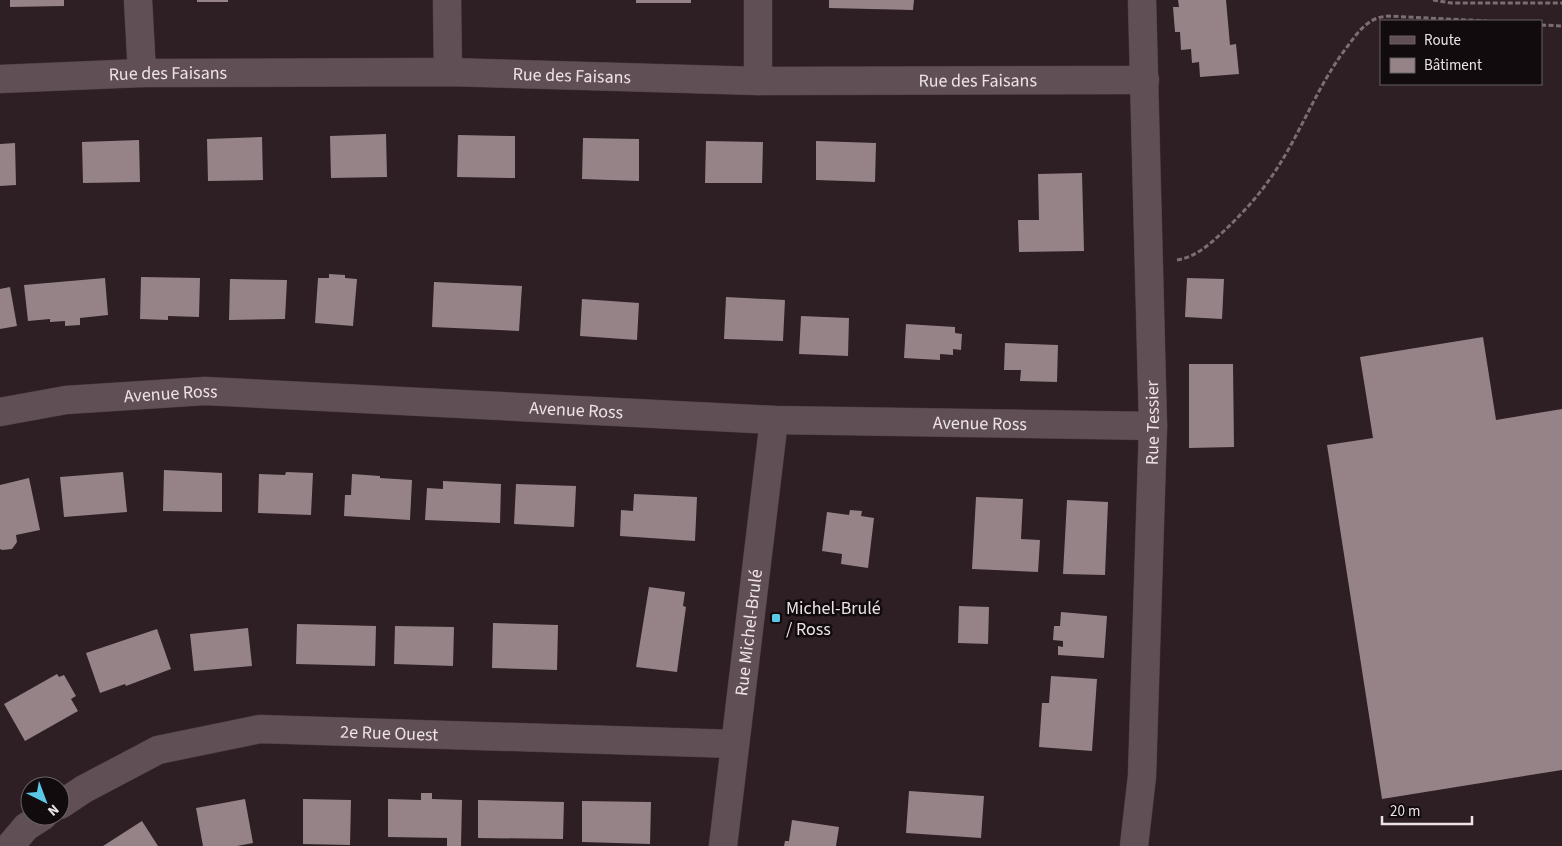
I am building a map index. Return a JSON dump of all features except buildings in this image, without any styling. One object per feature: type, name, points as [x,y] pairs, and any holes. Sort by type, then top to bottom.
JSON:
[{"type":"street","points":[[138,0],[142,73]]},
{"type":"street","points":[[447,0],[448,72]]},
{"type":"street","points":[[758,0],[758,80]]},
{"type":"street","name":"Rue Tessier","points":[[1134,846],[1142,776],[1153,426],[1142,0]]},
{"type":"street","name":"Rue des Faisans","points":[[0,79],[142,73],[448,72],[758,80],[1144,80]]},
{"type":"street","name":"Avenue Ross","points":[[0,412],[66,400],[205,391],[774,420],[1153,426]]},
{"type":"street","name":"Rue Michel-Brulé","points":[[722,846],[774,420]]},
{"type":"street","name":"2e Rue Ouest","points":[[70,798],[158,750],[260,729],[735,744]]},
{"type":"street","points":[[10,846],[28,826]]},
{"type":"path","points":[[1433,0],[1451,3],[1562,3]]},
{"type":"path","points":[[1149,264],[1188,258],[1209,245],[1234,222],[1275,172],[1321,86],[1340,56],[1367,23],[1378,17],[1388,16],[1467,20]]},
{"type":"path","points":[[1542,25],[1562,26]]},
{"type":"place","name":"Michel-Brulé / Ross","points":[[776,618]]}]
